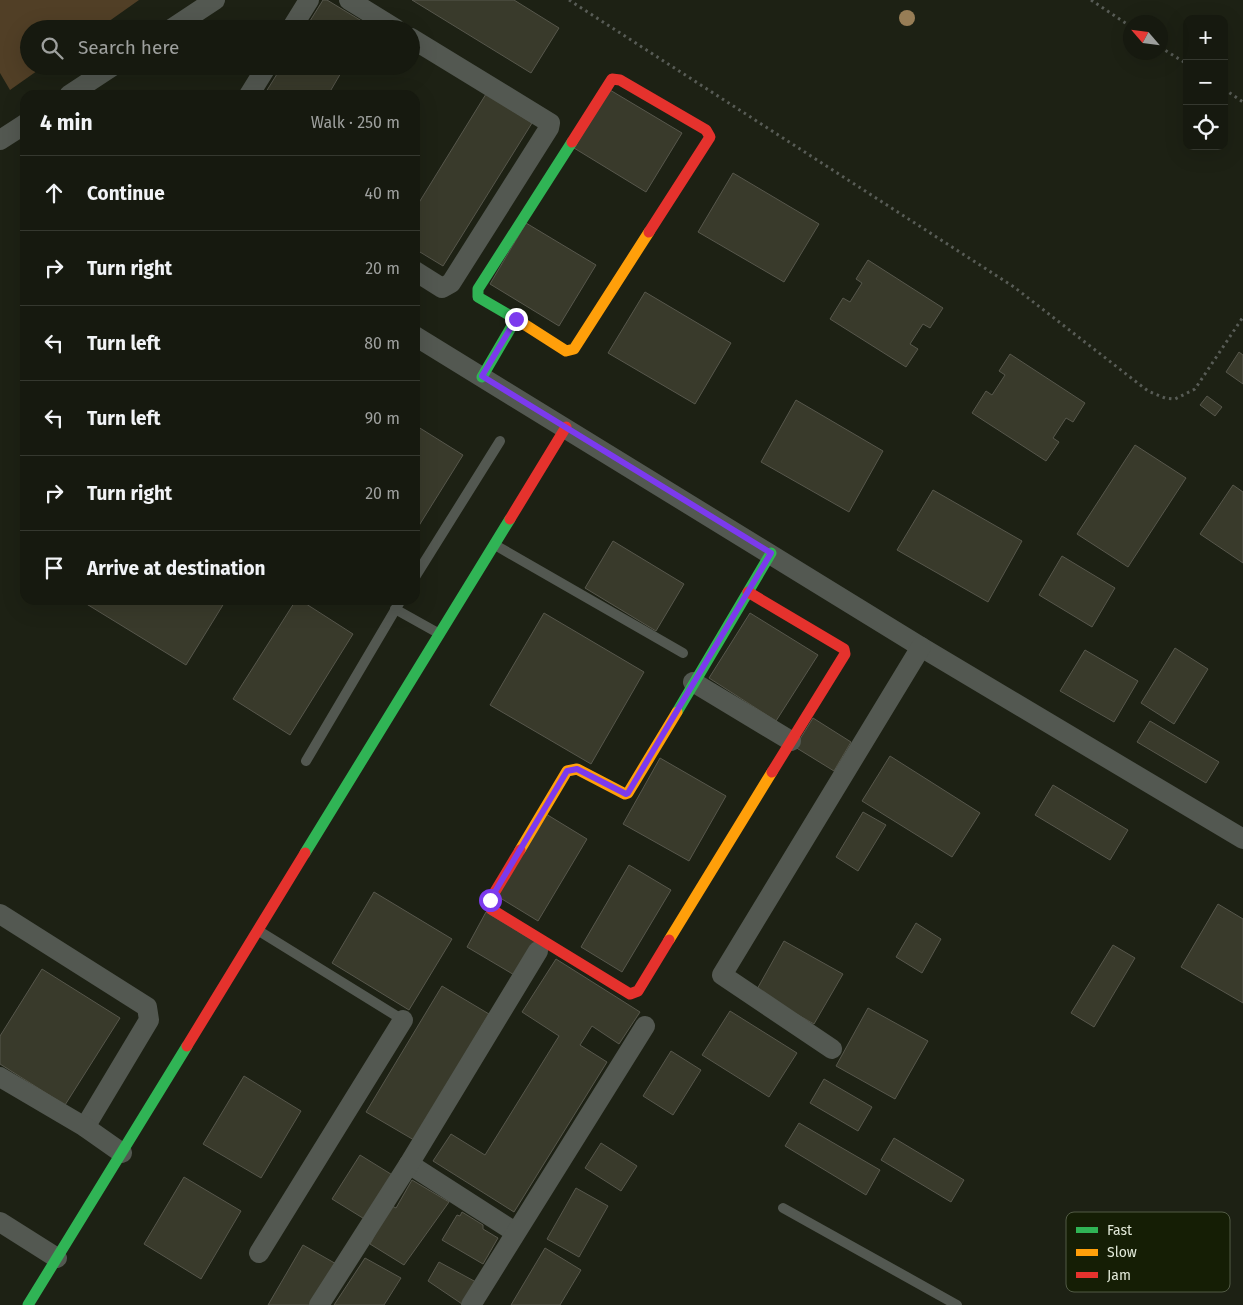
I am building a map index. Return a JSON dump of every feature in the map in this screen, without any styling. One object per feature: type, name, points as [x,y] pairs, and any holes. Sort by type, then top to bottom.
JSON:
[{"type":"street","points":[[185,20],[215,0]]},
{"type":"street","points":[[297,20],[309,0]]},
{"type":"street","points":[[349,0],[381,20]]},
{"type":"street","points":[[420,44],[550,123],[549,128],[451,283],[442,288],[420,274]]},
{"type":"street","points":[[77,90],[99,75]]},
{"type":"street","points":[[252,90],[261,75]]},
{"type":"street","points":[[612,80],[620,80],[706,130],[710,137],[574,349],[566,351],[516,319],[478,297],[478,289],[612,80]]},
{"type":"street","points":[[0,140],[20,127]]},
{"type":"street","points":[[482,376],[516,319]]},
{"type":"street","points":[[420,339],[771,553],[921,647],[1243,839]]},
{"type":"street","points":[[28,1305],[566,428]]},
{"type":"street","points":[[748,592],[845,651],[638,991],[630,994],[491,909],[490,900],[567,771],[577,769],[626,794],[628,793],[771,553]]},
{"type":"street","points":[[832,1049],[722,976],[921,647]]},
{"type":"street","points":[[693,682],[791,741]]},
{"type":"street","points":[[0,914],[147,1007],[149,1020],[85,1127]]},
{"type":"street","points":[[319,1305],[408,1164],[538,951]]},
{"type":"street","points":[[259,1254],[403,1020]]},
{"type":"street","points":[[470,1305],[645,1026]]},
{"type":"street","points":[[0,1077],[85,1127],[122,1153]]},
{"type":"street","points":[[408,1164],[515,1232]]},
{"type":"street","points":[[3,1231],[57,1258]]},
{"type":"lane","points":[[420,569],[500,441]]},
{"type":"lane","points":[[494,545],[683,653]]},
{"type":"lane","points":[[306,761],[397,605]]},
{"type":"lane","points":[[399,605],[440,634]]},
{"type":"lane","points":[[258,931],[403,1020]]},
{"type":"lane","points":[[783,1208],[956,1305]]},
{"type":"path","points":[[570,0],[1014,287],[1148,390],[1165,398],[1176,399],[1195,388],[1243,317]]},
{"type":"path","points":[[1091,0],[1123,21]]},
{"type":"path","points":[[1168,51],[1183,61]]},
{"type":"path","points":[[1228,92],[1243,102]]},
{"type":"shaded area","points":[[0,0],[139,0],[111,20],[20,20],[20,75],[31,75],[10,90],[0,73]]},
{"type":"building","points":[[323,0],[327,0],[360,20],[311,20]]},
{"type":"building","points":[[412,0],[514,0],[559,28],[531,73]]},
{"type":"building","points":[[276,75],[340,75],[331,90],[267,90]]},
{"type":"building","points":[[610,90],[682,133],[646,192],[574,148]]},
{"type":"building","points":[[486,94],[532,123],[443,266],[420,252],[420,201]]},
{"type":"building","points":[[733,173],[819,224],[784,282],[698,232]]},
{"type":"building","points":[[526,223],[596,265],[559,326],[490,284]]},
{"type":"building","points":[[868,260],[943,308],[930,328],[923,324],[910,344],[918,349],[906,367],[830,319],[843,298],[850,302],[862,283],[856,279]]},
{"type":"building","points":[[645,292],[731,343],[695,404],[608,353]]},
{"type":"building","points":[[1239,352],[1243,355],[1243,384],[1226,372]]},
{"type":"building","points":[[1010,354],[1085,403],[1073,422],[1066,418],[1053,438],[1059,442],[1046,461],[972,413],[986,391],[992,395],[1005,375],[999,371]]},
{"type":"building","points":[[1207,396],[1222,407],[1215,416],[1200,405]]},
{"type":"building","points":[[796,400],[883,451],[849,512],[761,462]]},
{"type":"building","points":[[420,428],[463,455],[420,524]]},
{"type":"building","points":[[1135,445],[1186,478],[1128,567],[1077,534]]},
{"type":"building","points":[[1233,485],[1243,492],[1243,563],[1200,534]]},
{"type":"building","points":[[933,490],[1022,541],[988,602],[897,550]]},
{"type":"building","points":[[613,541],[684,584],[656,631],[585,588]]},
{"type":"building","points":[[1062,556],[1115,588],[1092,627],[1039,595]]},
{"type":"building","points":[[88,605],[223,605],[186,665]]},
{"type":"building","points":[[293,605],[308,605],[353,634],[290,735],[233,699]]},
{"type":"building","points":[[544,613],[644,672],[591,764],[490,705]]},
{"type":"building","points":[[750,613],[818,655],[776,721],[709,678]]},
{"type":"building","points":[[1175,648],[1208,669],[1174,724],[1141,703]]},
{"type":"building","points":[[1085,650],[1138,681],[1114,722],[1060,691]]},
{"type":"building","points":[[813,718],[851,742],[834,771],[795,747]]},
{"type":"building","points":[[1150,721],[1219,762],[1206,783],[1137,742]]},
{"type":"building","points":[[890,756],[980,813],[952,857],[862,801]]},
{"type":"building","points":[[660,758],[726,796],[689,861],[623,824]]},
{"type":"building","points":[[1053,785],[1128,830],[1110,860],[1035,815]]},
{"type":"building","points":[[863,812],[886,825],[858,871],[836,857]]},
{"type":"building","points":[[546,814],[587,839],[538,921],[497,896]]},
{"type":"building","points":[[629,865],[671,890],[622,972],[581,947]]},
{"type":"building","points":[[374,892],[452,939],[409,1010],[332,963]]},
{"type":"building","points":[[1218,904],[1243,919],[1243,1003],[1181,967]]},
{"type":"building","points":[[486,912],[537,943],[516,976],[467,947]]},
{"type":"building","points":[[916,923],[941,939],[922,973],[896,957]]},
{"type":"building","points":[[784,941],[843,974],[814,1024],[756,991]]},
{"type":"building","points":[[1113,945],[1135,958],[1094,1027],[1071,1013]]},
{"type":"building","points":[[556,959],[640,1012],[619,1044],[592,1026],[580,1045],[607,1062],[514,1212],[433,1161],[451,1134],[485,1155],[559,1036],[522,1012]]},
{"type":"building","points":[[42,969],[120,1018],[65,1105],[0,1064],[0,1036]]},
{"type":"building","points":[[442,986],[489,1014],[414,1140],[366,1112]]},
{"type":"building","points":[[868,1008],[928,1041],[895,1099],[836,1066]]},
{"type":"building","points":[[730,1011],[797,1053],[769,1097],[702,1055]]},
{"type":"building","points":[[671,1051],[701,1070],[673,1115],[643,1096]]},
{"type":"building","points":[[244,1076],[301,1111],[261,1178],[203,1144]]},
{"type":"building","points":[[824,1079],[872,1107],[858,1131],[810,1103]]},
{"type":"building","points":[[799,1123],[880,1170],[866,1195],[785,1146]]},
{"type":"building","points":[[894,1138],[964,1180],[951,1202],[881,1160]]},
{"type":"building","points":[[601,1143],[637,1166],[621,1191],[585,1168]]},
{"type":"building","points":[[360,1155],[394,1176],[366,1220],[332,1199]]},
{"type":"building","points":[[184,1177],[241,1211],[201,1279],[144,1244]]},
{"type":"building","points":[[412,1180],[449,1202],[404,1265],[370,1244],[390,1205],[396,1208]]},
{"type":"building","points":[[576,1188],[608,1206],[579,1257],[547,1239]]},
{"type":"building","points":[[462,1212],[483,1225],[483,1229],[498,1238],[483,1264],[442,1240],[457,1215],[460,1216]]},
{"type":"building","points":[[303,1245],[338,1265],[315,1305],[268,1305]]},
{"type":"building","points":[[545,1248],[581,1270],[560,1305],[511,1305]]},
{"type":"building","points":[[365,1258],[401,1278],[384,1305],[334,1305]]},
{"type":"building","points":[[439,1262],[476,1282],[462,1304],[428,1281]]},
{"type":"traffic: fast","points":[[482,377],[516,319],[478,297],[478,289],[572,142]]},
{"type":"traffic: fast","points":[[305,853],[510,519]]},
{"type":"traffic: fast","points":[[677,712],[771,553]]},
{"type":"traffic: fast","points":[[28,1305],[187,1046]]},
{"type":"traffic: slow","points":[[516,319],[566,351],[574,349],[649,232]]},
{"type":"traffic: slow","points":[[520,850],[567,771],[577,769],[625,794],[628,793],[677,712]]},
{"type":"traffic: slow","points":[[669,940],[772,772]]},
{"type":"traffic: jam","points":[[572,142],[612,79],[620,80],[706,130],[710,137],[649,232]]},
{"type":"traffic: jam","points":[[510,519],[566,427]]},
{"type":"traffic: jam","points":[[748,592],[844,649],[845,654],[772,772]]},
{"type":"traffic: jam","points":[[520,850],[490,900],[491,909],[630,994],[638,991],[669,940]]},
{"type":"traffic: jam","points":[[187,1046],[305,853]]},
{"type":"route","points":[[490,900],[567,771],[577,769],[626,794],[628,793],[771,553],[482,376],[516,319]]}]
